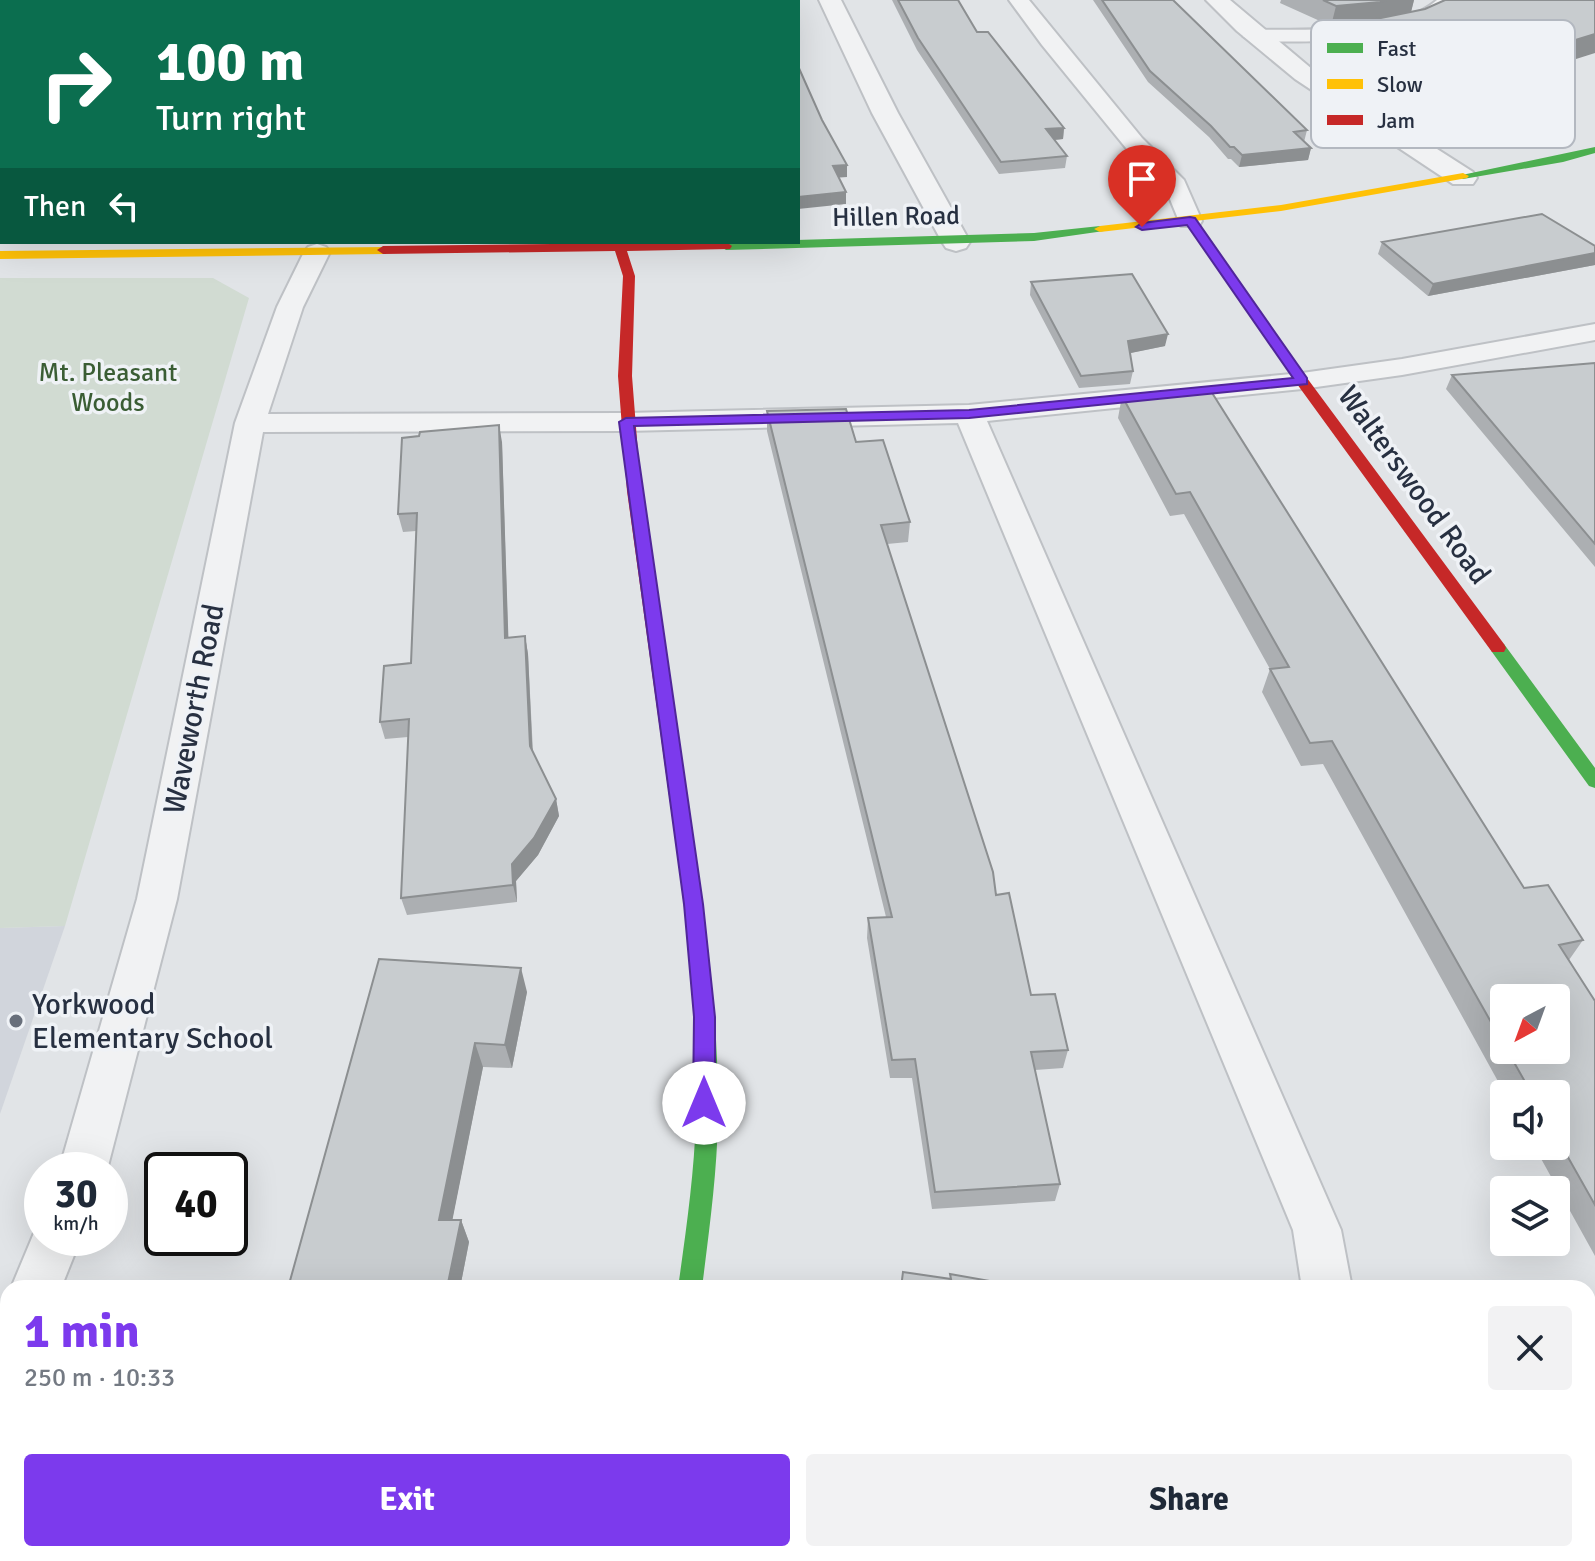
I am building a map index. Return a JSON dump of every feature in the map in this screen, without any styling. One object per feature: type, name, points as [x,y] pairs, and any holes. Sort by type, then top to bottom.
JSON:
[{"type":"street","points":[[830,0],[885,113],[956,242]]},
{"type":"street","points":[[1217,0],[1253,36],[1311,79]]},
{"type":"street","points":[[1415,148],[1463,178]]},
{"type":"street","name":"Hillen Road","points":[[800,243],[956,242],[1094,233],[1463,178],[1595,150]]},
{"type":"street","name":"Walterswood Road","points":[[1190,221],[1302,381],[1595,781]]},
{"type":"street","name":"Hillen Road","points":[[0,255],[321,247],[731,244]]},
{"type":"street","points":[[619,245],[629,276],[626,422],[694,904],[704,1017],[705,1161],[691,1280]]},
{"type":"lane","points":[[1019,0],[1134,143],[1176,185],[1190,221]]},
{"type":"lane","points":[[1413,20],[1438,11],[1448,0]]},
{"type":"lane","points":[[1253,36],[1311,32]]},
{"type":"lane","name":"Waveworth Road","points":[[88,1152],[157,899],[250,423],[290,307],[321,247]]},
{"type":"lane","points":[[250,423],[626,422],[969,414],[1302,381],[1402,367],[1595,332]]},
{"type":"lane","points":[[969,414],[1317,1230],[1326,1280]]},
{"type":"lane","points":[[39,1280],[49,1256]]},
{"type":"shaded area","name":"Yorkwood Elementary School","points":[[65,926],[0,1114],[0,928]]},
{"type":"green space","name":"Mt. Pleasant Woods","points":[[0,278],[213,278],[249,298],[65,926],[0,928]]},
{"type":"building","points":[[898,0],[958,0],[977,32],[988,32],[1064,128],[1046,129],[1067,156],[1001,162],[918,38]]},
{"type":"building","points":[[1102,0],[1173,0],[1307,130],[1294,132],[1311,148],[1242,155],[1230,147],[1150,71]]},
{"type":"building","points":[[1323,0],[1387,0],[1336,6]]},
{"type":"building","points":[[1445,0],[1595,0],[1595,34],[1575,40],[1575,20],[1371,20],[1425,9]]},
{"type":"building","points":[[800,70],[847,165],[833,166],[846,192],[800,197]]},
{"type":"building","points":[[1542,214],[1595,246],[1595,253],[1433,284],[1382,242]]},
{"type":"building","points":[[1132,274],[1168,334],[1128,341],[1133,371],[1081,376],[1031,282]]},
{"type":"building","points":[[1595,363],[1595,544],[1452,375]]},
{"type":"building","points":[[1209,388],[1524,888],[1548,885],[1583,940],[1559,945],[1595,1001],[1595,1205],[1570,1160],[1570,1080],[1524,1080],[1515,1064],[1570,1064],[1570,984],[1490,984],[1490,1020],[1332,741],[1310,743],[1270,669],[1289,667],[1190,492],[1176,494],[1122,396]]},
{"type":"building","points":[[846,409],[856,442],[883,440],[910,522],[881,525],[993,872],[996,895],[1009,893],[1031,995],[1055,994],[1068,1050],[1031,1052],[1060,1184],[935,1192],[915,1059],[892,1060],[868,918],[892,917],[767,411]]},
{"type":"building","points":[[499,425],[505,638],[525,636],[530,746],[556,799],[534,838],[512,864],[513,885],[401,898],[409,719],[380,722],[384,666],[411,663],[417,513],[398,514],[402,438],[419,436],[420,432]]},
{"type":"building","points":[[379,959],[521,968],[505,1045],[475,1043],[439,1220],[461,1220],[449,1280],[290,1280]]},
{"type":"building","points":[[903,1272],[951,1279],[950,1274],[984,1280],[902,1280]]},
{"type":"traffic: fast","points":[[1463,176],[1563,159],[1595,150]]},
{"type":"traffic: fast","points":[[800,244],[1034,237],[1100,229]]},
{"type":"traffic: fast","points":[[726,246],[794,244]]},
{"type":"traffic: fast","points":[[1498,648],[1595,781]]},
{"type":"traffic: fast","points":[[679,803],[692,892],[705,1027],[707,1116],[704,1177],[691,1280]]},
{"type":"traffic: slow","points":[[1100,229],[1281,208],[1463,176]]},
{"type":"traffic: slow","points":[[0,255],[383,250]]},
{"type":"traffic: jam","points":[[1190,221],[1302,381],[1498,648]]},
{"type":"traffic: jam","points":[[383,250],[726,246]]},
{"type":"traffic: jam","points":[[620,247],[629,276],[625,376],[634,491],[679,803]]},
{"type":"place","name":"Yorkwood Elementary School","points":[[16,1021]]},
{"type":"route","points":[[704,1103],[704,1017],[694,904],[626,422],[969,414],[1302,381],[1190,221],[1142,227]]}]
